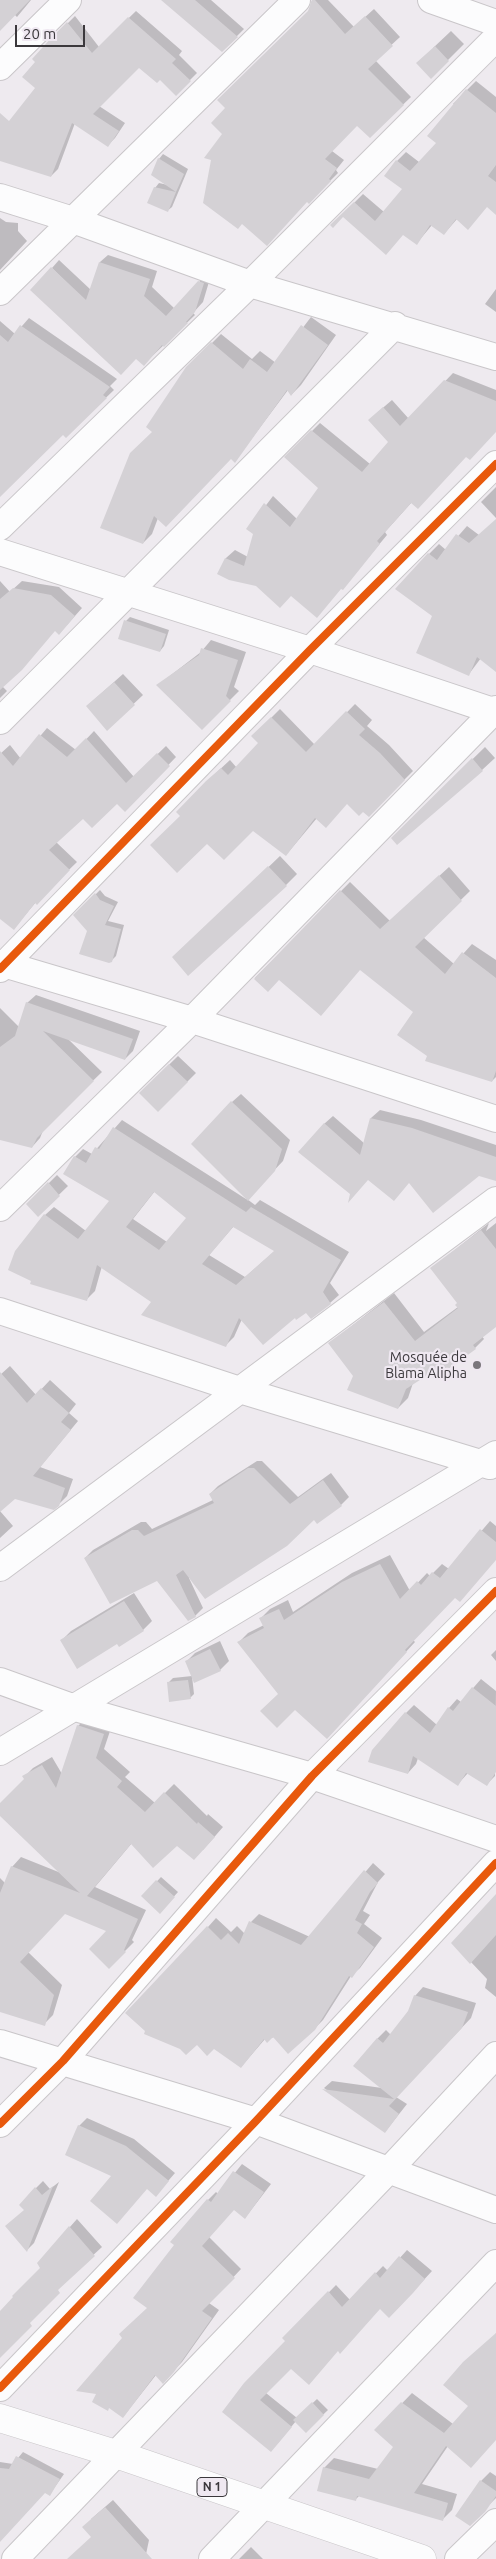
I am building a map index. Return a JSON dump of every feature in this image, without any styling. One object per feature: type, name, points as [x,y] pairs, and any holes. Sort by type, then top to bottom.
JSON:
[{"type":"highway","name":"N 1","points":[[0,2418],[116,2454],[422,2559]]},
{"type":"street","points":[[0,67],[68,0]]},
{"type":"street","points":[[0,292],[297,0]]},
{"type":"street","points":[[431,0],[496,23]]},
{"type":"street","points":[[0,527],[250,284],[496,38]]},
{"type":"street","points":[[0,197],[72,220],[250,284],[395,325],[496,357]]},
{"type":"street","points":[[0,721],[126,592],[395,325]]},
{"type":"street","points":[[496,464],[310,650],[2,966],[192,1020],[496,1119]]},
{"type":"street","points":[[0,552],[310,650],[495,711],[192,1020],[0,1208]]},
{"type":"street","points":[[0,1568],[496,1200]]},
{"type":"street","points":[[0,1311],[240,1390],[491,1461]]},
{"type":"street","points":[[0,1752],[72,1707],[491,1461]]},
{"type":"street","points":[[0,2124],[63,2061],[312,1776],[496,1591]]},
{"type":"street","points":[[0,1681],[72,1707],[312,1776],[496,1839]]},
{"type":"street","points":[[0,2388],[256,2122],[496,1863]]},
{"type":"street","points":[[0,2043],[256,2122],[496,2210]]},
{"type":"street","points":[[15,2559],[496,2055]]},
{"type":"street","points":[[212,2559],[496,2263]]},
{"type":"street","points":[[458,2559],[496,2522]]},
{"type":"building","points":[[0,0],[30,0],[0,31]]},
{"type":"building","points":[[161,0],[195,0],[238,37],[222,52]]},
{"type":"building","points":[[312,0],[315,0],[345,34],[365,16],[393,46],[368,69],[404,105],[370,138],[357,126],[325,159],[337,168],[329,179],[331,181],[309,204],[307,202],[267,246],[242,224],[238,229],[203,203],[211,160],[204,158],[222,134],[211,123],[225,108],[217,100],[308,11]]},
{"type":"building","points":[[128,17],[176,59],[172,63],[191,81],[176,96],[160,80],[157,83],[139,68],[93,114],[119,131],[108,147],[72,123],[51,177],[0,161],[0,113],[9,121],[35,88],[22,77],[35,62],[32,59],[67,22],[92,53]]},
{"type":"building","points":[[435,46],[449,61],[431,79],[416,63]]},
{"type":"building","points":[[466,89],[496,113],[496,165],[488,176],[496,182],[496,215],[487,207],[468,230],[456,219],[444,235],[430,225],[417,245],[403,235],[386,255],[343,217],[333,228],[330,225],[354,202],[375,221],[402,189],[384,176],[396,160],[410,171],[436,143],[427,136]]},
{"type":"building","points":[[158,158],[184,174],[176,192],[151,175]]},
{"type":"building","points":[[154,187],[176,192],[168,212],[147,203]]},
{"type":"building","points":[[99,262],[150,279],[144,296],[166,316],[198,281],[204,283],[195,312],[186,322],[188,323],[164,347],[162,345],[144,366],[136,359],[121,375],[30,290],[51,267],[86,300]]},
{"type":"building","points":[[20,325],[110,387],[103,395],[107,398],[66,438],[63,435],[0,497],[0,335],[8,342]]},
{"type":"building","points":[[301,325],[328,345],[291,396],[287,390],[235,463],[231,459],[166,527],[154,516],[143,544],[100,528],[130,453],[152,432],[146,427],[186,367],[211,342],[243,369],[250,359],[267,372]]},
{"type":"building","points":[[444,380],[496,401],[496,432],[470,460],[466,457],[418,509],[411,503],[377,541],[380,544],[343,590],[341,589],[317,618],[291,596],[280,608],[256,586],[229,580],[217,574],[225,558],[244,566],[253,534],[246,529],[264,503],[290,527],[318,488],[284,457],[311,430],[362,472],[388,442],[368,420],[383,407],[400,426]]},
{"type":"building","points":[[496,519],[496,672],[477,657],[469,676],[416,653],[432,616],[395,589],[428,553],[437,560],[456,534],[469,543]]},
{"type":"building","points":[[13,588],[51,595],[75,616],[59,635],[55,631],[22,670],[0,690],[0,599]]},
{"type":"building","points":[[124,620],[166,634],[160,652],[118,639]]},
{"type":"building","points":[[201,648],[238,660],[226,696],[231,701],[202,730],[156,685],[199,655]]},
{"type":"building","points":[[114,682],[135,705],[107,731],[86,706]]},
{"type":"building","points":[[346,711],[365,729],[359,735],[380,753],[405,780],[369,817],[363,812],[359,816],[347,804],[326,828],[315,818],[286,856],[253,831],[224,860],[207,844],[177,873],[150,845],[180,816],[176,812],[206,781],[221,768],[228,775],[258,743],[251,736],[271,717],[306,752]]},
{"type":"building","points":[[39,734],[67,757],[86,738],[126,783],[157,753],[170,766],[125,812],[117,804],[92,828],[83,819],[49,850],[70,870],[37,905],[35,903],[14,930],[0,919],[0,751],[13,766]]},
{"type":"building","points":[[472,758],[483,771],[397,845],[391,838]]},
{"type":"building","points":[[268,866],[287,886],[188,976],[172,957]]},
{"type":"building","points":[[439,875],[462,901],[415,947],[445,974],[462,952],[496,978],[496,1071],[492,1082],[425,1061],[427,1056],[397,1035],[413,1012],[360,970],[321,1016],[279,980],[268,992],[254,979],[340,890],[380,929]]},
{"type":"building","points":[[95,893],[100,900],[114,906],[105,925],[121,929],[112,962],[109,963],[79,954],[87,931],[73,915]]},
{"type":"building","points":[[26,1002],[133,1039],[125,1060],[43,1031],[94,1081],[37,1138],[32,1148],[0,1140],[0,1047],[15,1036]]},
{"type":"building","points":[[169,1064],[188,1082],[158,1112],[139,1093]]},
{"type":"building","points":[[231,1101],[282,1149],[275,1171],[248,1201],[191,1144]]},
{"type":"building","points":[[370,1118],[412,1128],[496,1157],[496,1181],[479,1176],[433,1213],[409,1183],[394,1201],[368,1180],[348,1203],[350,1194],[298,1152],[324,1123],[360,1155]]},
{"type":"building","points":[[113,1127],[246,1212],[251,1207],[341,1260],[323,1292],[331,1304],[311,1319],[306,1313],[296,1320],[295,1318],[263,1345],[239,1318],[226,1347],[141,1315],[151,1302],[97,1265],[87,1301],[30,1284],[31,1281],[8,1270],[15,1251],[44,1214],[78,1239],[109,1201],[63,1174],[74,1156],[86,1163],[95,1147],[99,1149]],"holes":[[[154,1192],[186,1218],[159,1250],[126,1227]],[[233,1227],[274,1251],[236,1285],[202,1264]]]},
{"type":"building","points":[[48,1182],[60,1196],[38,1217],[26,1204]]},
{"type":"building","points":[[481,1230],[496,1249],[496,1327],[473,1345],[476,1349],[444,1372],[440,1367],[406,1389],[398,1409],[347,1390],[353,1376],[328,1343],[384,1302],[415,1341],[458,1308],[455,1305],[457,1303],[430,1268]]},
{"type":"building","points":[[0,1372],[27,1403],[41,1388],[69,1413],[61,1422],[71,1430],[33,1476],[65,1488],[59,1506],[54,1510],[15,1499],[0,1512]]},
{"type":"building","points":[[248,1468],[254,1468],[290,1504],[323,1480],[342,1506],[317,1524],[314,1520],[287,1546],[205,1599],[183,1570],[176,1575],[196,1617],[188,1621],[157,1581],[110,1604],[84,1558],[132,1530],[138,1530],[144,1536],[214,1503],[209,1494]]},
{"type":"building","points":[[480,1529],[496,1542],[496,1560],[460,1602],[455,1598],[405,1650],[407,1652],[327,1739],[295,1710],[277,1728],[260,1711],[278,1694],[237,1642],[264,1628],[259,1618],[279,1609],[284,1620],[342,1582],[380,1564],[400,1599],[417,1581],[421,1585],[432,1572],[440,1578]]},
{"type":"building","points":[[124,1601],[144,1631],[119,1647],[117,1644],[77,1669],[60,1640]]},
{"type":"building","points":[[210,1649],[221,1671],[194,1683],[185,1661]]},
{"type":"building","points":[[188,1680],[191,1699],[169,1702],[167,1682]]},
{"type":"building","points":[[472,1687],[496,1706],[496,1772],[487,1786],[466,1773],[458,1786],[413,1756],[408,1774],[368,1762],[372,1750],[405,1712],[430,1733],[448,1707],[453,1711]]},
{"type":"building","points":[[77,1725],[104,1734],[96,1758],[122,1781],[117,1787],[145,1812],[164,1792],[197,1824],[198,1822],[215,1837],[194,1860],[177,1846],[153,1868],[131,1844],[87,1896],[138,1919],[124,1950],[126,1952],[109,1969],[89,1949],[106,1931],[65,1914],[20,1962],[54,1995],[45,2026],[0,2012],[0,1893],[11,1866],[80,1893],[0,1816],[0,1803],[24,1779],[22,1776],[42,1765],[56,1788]]},
{"type":"building","points":[[364,1870],[378,1883],[370,1892],[355,1920],[362,1924],[357,1933],[374,1947],[352,1978],[349,1976],[315,2030],[288,2054],[273,2037],[267,2043],[264,2039],[241,2068],[214,2049],[207,2056],[197,2045],[186,2055],[180,2049],[144,2034],[145,2031],[125,2013],[207,1926],[221,1940],[228,1933],[239,1944],[249,1921],[301,1945]]},
{"type":"building","points":[[156,1880],[175,1897],[160,1914],[141,1896]]},
{"type":"building","points":[[496,1894],[496,1935],[470,1964],[451,1943]]},
{"type":"building","points":[[414,1995],[468,2012],[462,2028],[389,2106],[399,2114],[385,2133],[322,2089],[394,2099],[353,2066],[377,2038],[383,2043],[408,2011]]},
{"type":"building","points":[[78,2125],[126,2146],[169,2181],[156,2197],[147,2189],[117,2224],[90,2201],[111,2176],[65,2155]]},
{"type":"building","points":[[233,2171],[264,2192],[245,2219],[234,2210],[202,2246],[235,2278],[202,2311],[212,2318],[174,2372],[163,2384],[155,2375],[123,2418],[109,2408],[108,2411],[92,2402],[96,2394],[76,2391],[122,2338],[119,2334],[147,2308],[133,2298],[174,2245],[170,2242],[207,2199],[211,2202]]},
{"type":"building","points":[[53,2186],[27,2252],[5,2226],[24,2210],[19,2205],[35,2187],[42,2195]]},
{"type":"building","points":[[69,2226],[95,2256],[58,2290],[60,2293],[30,2323],[32,2326],[0,2358],[0,2311],[40,2268],[37,2263]]},
{"type":"building","points":[[399,2256],[425,2279],[389,2318],[380,2309],[340,2354],[338,2351],[309,2385],[291,2369],[260,2400],[292,2427],[271,2452],[222,2412],[244,2383],[285,2341],[282,2338],[328,2291],[342,2307],[375,2272],[380,2278]]},
{"type":"building","points":[[496,2333],[496,2440],[471,2468],[446,2446],[414,2493],[448,2503],[443,2521],[357,2496],[356,2501],[317,2491],[323,2467],[369,2479],[393,2447],[374,2430],[401,2402],[444,2433],[468,2406],[443,2385],[463,2362]]},
{"type":"building","points":[[312,2402],[324,2415],[306,2433],[293,2420]]},
{"type":"building","points":[[16,2456],[60,2479],[50,2496],[45,2493],[0,2542],[0,2468],[9,2469]]},
{"type":"building","points":[[480,2480],[496,2491],[496,2496],[485,2512],[470,2526],[455,2516]]},
{"type":"building","points":[[105,2507],[152,2559],[67,2559],[91,2537],[82,2527]]},
{"type":"cycle path","points":[[0,969],[310,650],[496,464]]},
{"type":"cycle path","points":[[0,2124],[63,2061],[312,1776],[496,1591]]},
{"type":"cycle path","points":[[0,2388],[256,2121],[496,1863]]},
{"type":"place","name":"Mosquée de Blama Alipha","points":[[477,1365]]}]
